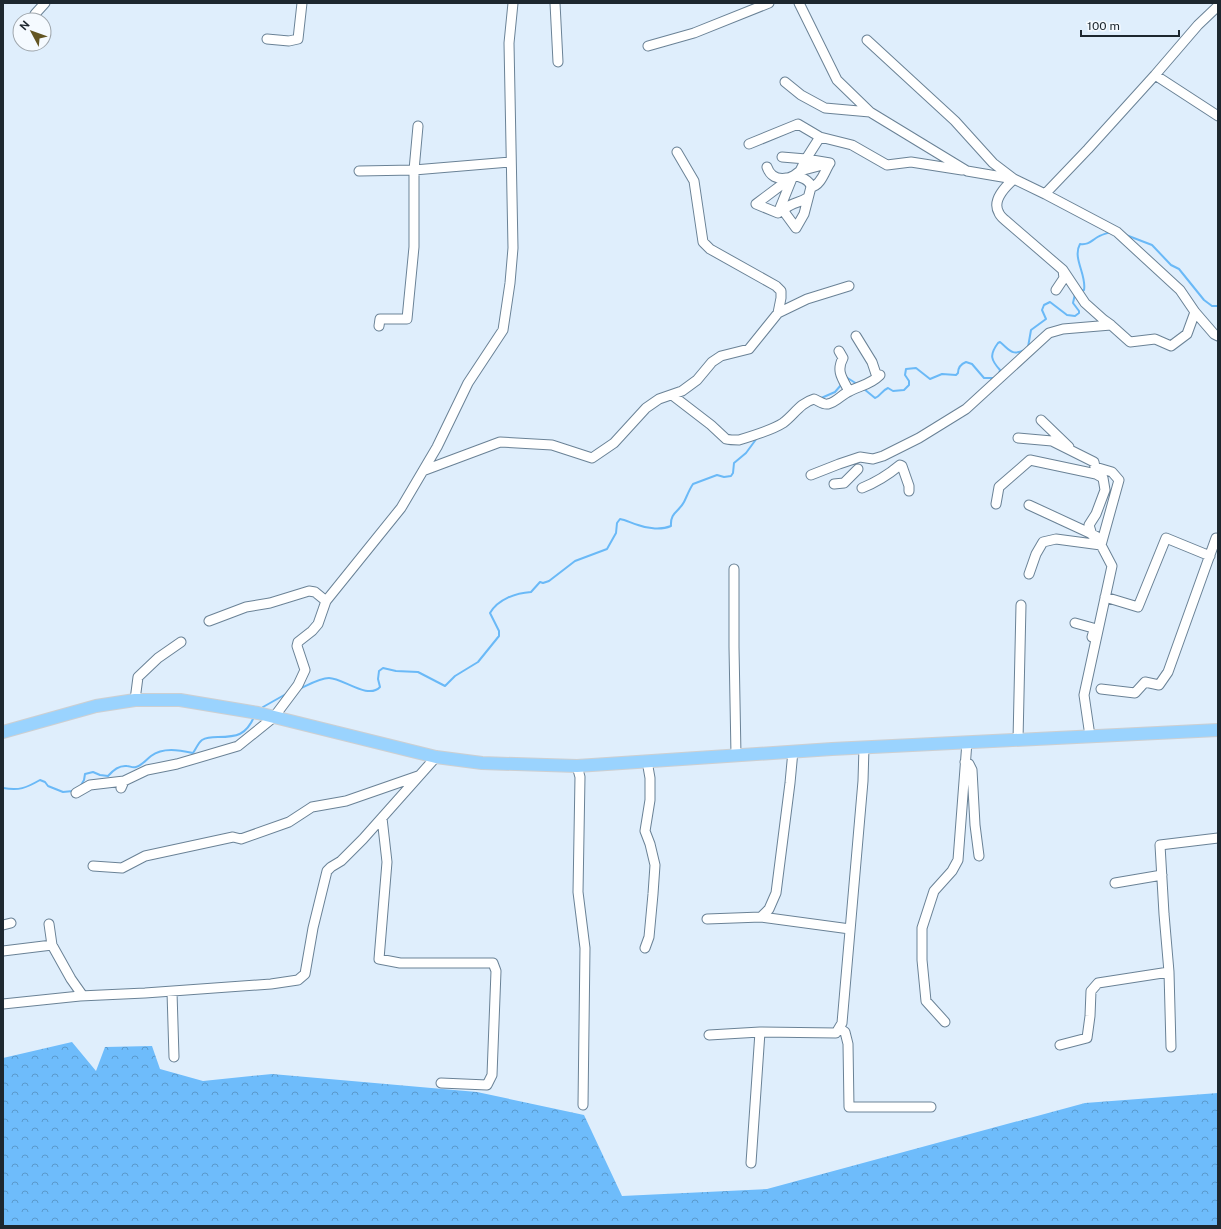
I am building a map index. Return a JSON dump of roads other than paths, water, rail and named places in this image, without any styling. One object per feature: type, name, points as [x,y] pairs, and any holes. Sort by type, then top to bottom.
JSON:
[{"type":"main road","points":[[3,732],[96,706],[135,700],[180,700],[258,713],[436,757],[482,763],[577,766],[864,747],[1218,730]]},
{"type":"street","points":[[37,12],[45,3]]},
{"type":"street","points":[[266,39],[289,41],[298,39],[302,3]]},
{"type":"street","points":[[76,793],[90,785],[122,784],[147,770],[177,764],[238,746],[274,717],[298,685],[305,670],[297,646],[298,642],[318,624],[326,601],[402,508],[438,447],[468,383],[503,330],[510,284],[513,248],[510,43],[513,3]]},
{"type":"street","points":[[555,3],[558,62]]},
{"type":"street","points":[[648,46],[694,33],[769,3]]},
{"type":"street","points":[[800,3],[837,80],[870,112],[968,171]]},
{"type":"street","points":[[1045,194],[1155,75],[1198,25],[1218,6]]},
{"type":"street","points":[[867,40],[955,121],[993,163],[1014,179],[1116,232],[1180,290],[1195,312],[1214,334],[1218,336]]},
{"type":"street","points":[[1155,75],[1218,116]]},
{"type":"street","points":[[785,82],[801,95],[825,108],[870,112]]},
{"type":"street","points":[[749,144],[798,124],[820,137],[852,145],[887,165],[911,162],[1014,179]]},
{"type":"street","points":[[380,326],[380,319],[407,319],[414,247],[414,170],[418,126]]},
{"type":"street","points":[[797,173],[820,137]]},
{"type":"street","points":[[677,152],[694,181],[703,242],[710,249],[781,290],[778,313]]},
{"type":"street","points":[[782,157],[830,163]]},
{"type":"street","points":[[359,171],[414,170],[511,162]]},
{"type":"street","points":[[767,167],[773,176],[778,178],[786,178],[830,163]]},
{"type":"street","points":[[811,187],[818,184],[830,163]]},
{"type":"street","points":[[797,173],[806,180],[811,187]]},
{"type":"street","points":[[1014,179],[1002,190],[997,202],[998,212],[1005,220],[1063,270],[1085,303],[1130,342],[1155,339],[1171,346],[1187,334],[1195,312]]},
{"type":"street","points":[[807,198],[811,187]]},
{"type":"street","points":[[1056,290],[1064,278],[1063,270]]},
{"type":"street","points":[[425,470],[500,442],[552,445],[592,458],[614,443],[646,408],[659,399],[682,391],[697,380],[712,362],[721,356],[749,348],[778,313],[807,299],[849,286]]},
{"type":"street","points":[[811,475],[860,457],[873,459],[883,456],[919,438],[966,409],[1049,332],[1063,329],[1111,325]]},
{"type":"street","points":[[672,395],[711,425],[726,439],[738,440],[781,424],[792,415],[798,407],[807,401],[814,399],[822,404],[827,404],[840,398],[849,391],[874,381],[878,376],[872,362],[856,336]]},
{"type":"street","points":[[839,351],[843,358],[840,365],[840,374],[849,391]]},
{"type":"street","points":[[1041,420],[1075,454]]},
{"type":"street","points":[[1018,438],[1052,441],[1075,454],[1094,462],[1095,467],[1112,472],[1119,480],[1102,542]]},
{"type":"street","points":[[996,504],[999,486],[1030,460],[1096,474],[1103,478],[1105,490],[1090,525],[1092,535]]},
{"type":"street","points":[[862,488],[874,484],[900,465],[902,466],[909,486],[909,491]]},
{"type":"street","points":[[834,484],[844,483],[858,469]]},
{"type":"street","points":[[1029,505],[1092,535],[1102,542],[1112,566],[1084,695],[1090,736]]},
{"type":"street","points":[[1105,597],[1138,607],[1166,538],[1210,556]]},
{"type":"street","points":[[1101,689],[1135,693],[1145,682],[1159,685],[1168,672],[1216,538]]},
{"type":"street","points":[[1029,574],[1036,554],[1043,542],[1056,539],[1102,542]]},
{"type":"street","points":[[734,569],[736,755]]},
{"type":"street","points":[[209,621],[246,607],[270,603],[309,591],[315,592],[326,601]]},
{"type":"street","points":[[1018,740],[1021,605]]},
{"type":"street","points":[[1075,623],[1093,628],[1094,630],[1082,682],[1086,686]]},
{"type":"street","points":[[135,700],[138,677],[158,658],[180,642]]},
{"type":"street","points":[[945,1022],[926,1001],[922,960],[922,928],[934,891],[952,871],[958,860],[967,742]]},
{"type":"street","points":[[709,1035],[760,1032],[836,1033],[842,1023],[863,781],[864,747]]},
{"type":"street","points":[[761,917],[769,909],[776,893],[793,751]]},
{"type":"street","points":[[3,1004],[83,996],[172,992],[271,984],[298,980],[304,974],[327,871],[341,861],[382,818],[436,757]]},
{"type":"street","points":[[645,948],[648,937],[653,894],[654,865],[650,844],[645,831],[650,800],[650,778],[647,761]]},
{"type":"street","points":[[965,762],[969,764],[972,770],[975,825],[979,856]]},
{"type":"street","points":[[577,766],[580,777],[578,892],[585,948],[583,1105]]},
{"type":"street","points":[[93,866],[122,868],[144,856],[233,837],[241,839],[289,822],[312,807],[346,801],[420,776]]},
{"type":"street","points":[[382,818],[387,862],[379,959],[400,963],[492,963],[496,971],[492,1076],[487,1085],[441,1083]]},
{"type":"street","points":[[1171,1047],[1169,972],[1160,845],[1218,838]]},
{"type":"street","points":[[1115,882],[1162,875]]},
{"type":"street","points":[[707,919],[761,917],[850,929]]},
{"type":"street","points":[[49,924],[52,945],[71,979],[83,996]]},
{"type":"street","points":[[3,951],[52,945]]},
{"type":"street","points":[[1060,1045],[1087,1038],[1091,991],[1098,983],[1169,972]]},
{"type":"street","points":[[172,992],[174,1057]]},
{"type":"street","points":[[839,1028],[845,1032],[848,1044],[849,1107],[931,1107]]},
{"type":"street","points":[[751,1163],[760,1032]]},
{"type":"waterway","points":[[1080,291],[1084,290],[1084,278],[1078,255],[1080,244],[1087,244],[1099,236],[1110,232]]},
{"type":"waterway","points":[[1126,235],[1152,245],[1171,265],[1179,269],[1204,300],[1212,306],[1218,306]]},
{"type":"waterway","points":[[1028,347],[1031,330],[1046,319],[1042,310],[1044,305],[1050,302],[1067,315],[1075,316],[1079,313],[1073,303],[1075,294]]},
{"type":"waterway","points":[[999,374],[1000,370],[992,357],[993,351],[998,343],[1000,342],[1009,350],[1014,352],[1025,350]]},
{"type":"waterway","points":[[864,389],[875,398],[888,388],[893,391],[904,390],[909,385],[909,381],[905,375],[906,369],[916,368],[930,379],[942,374],[956,375],[960,366],[966,362],[972,364],[984,378],[995,378]]},
{"type":"waterway","points":[[846,377],[857,384]]},
{"type":"waterway","points":[[819,399],[835,392],[841,385]]},
{"type":"waterway","points":[[299,689],[318,680],[329,678],[362,690],[375,690],[380,687],[378,679],[379,671],[383,668],[396,671],[418,672],[445,686],[455,676],[478,662],[499,636],[499,631],[490,613],[493,608],[503,600],[514,595],[531,592],[540,582],[543,583],[549,581],[575,561],[607,549],[616,533],[617,523],[620,519],[650,528],[663,528],[671,526],[673,515],[684,502],[693,484],[717,475],[724,477],[731,476],[733,473],[734,463],[746,453],[757,438]]},
{"type":"waterway","points":[[263,707],[286,694]]},
{"type":"waterway","points":[[80,787],[84,780],[85,774],[93,772],[108,776],[121,766],[138,766],[151,756],[161,751],[177,750],[193,753],[199,743],[204,739],[240,734],[248,728],[254,717]]},
{"type":"waterway","points":[[3,788],[22,788],[40,780],[45,782],[48,786],[63,792],[73,791]]}]
